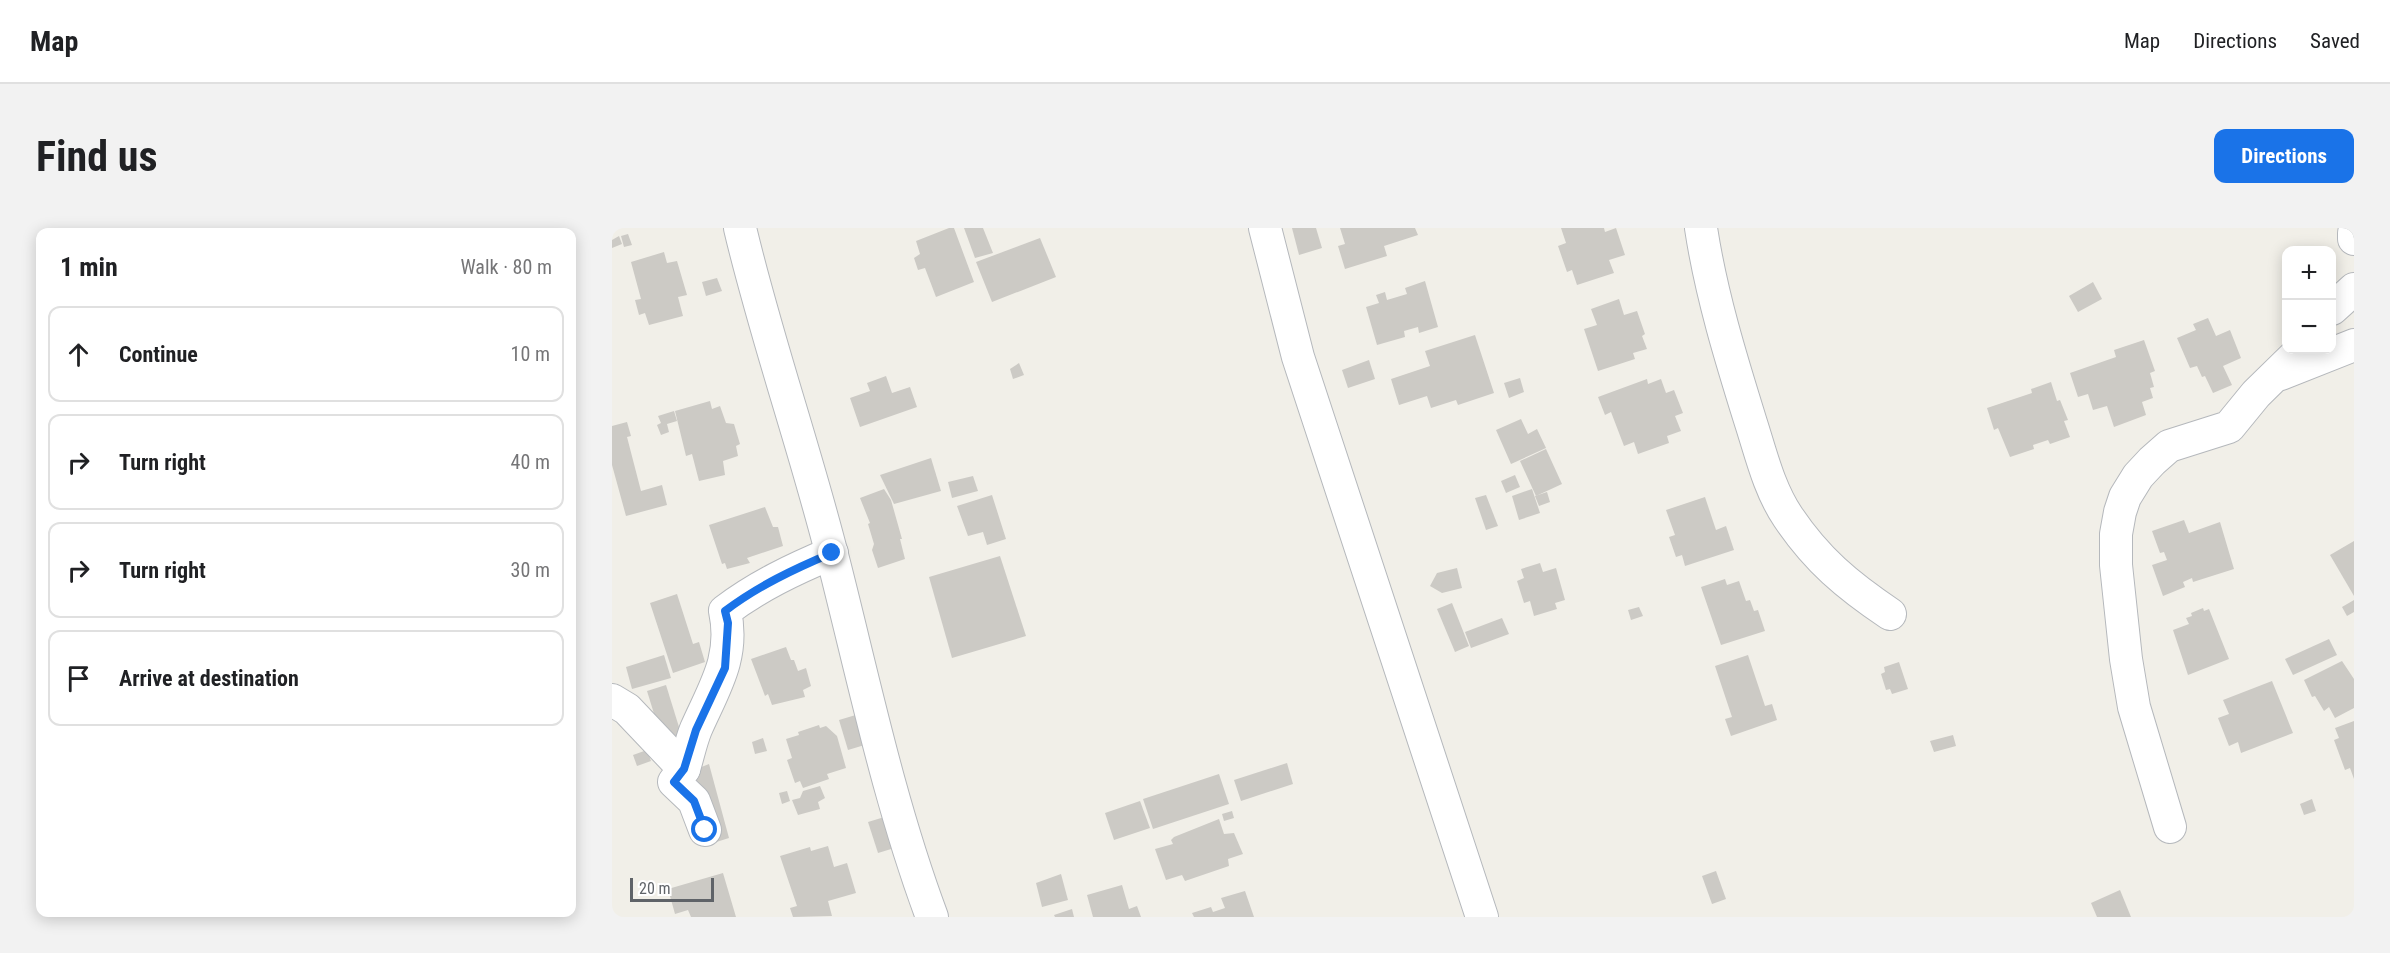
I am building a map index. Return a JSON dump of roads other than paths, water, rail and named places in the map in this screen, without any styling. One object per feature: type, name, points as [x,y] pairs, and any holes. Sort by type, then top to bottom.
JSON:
[{"type":"street","points":[[740,228],[756,299],[832,553],[866,698],[917,876],[932,917]]},
{"type":"street","points":[[1265,228],[1298,357],[1482,917]]},
{"type":"street","points":[[1701,228],[1711,282],[1733,367],[1767,473],[1786,515],[1825,564],[1846,584],[1890,614]]},
{"type":"street","points":[[2354,233],[2354,239]]},
{"type":"street","points":[[2336,305],[2354,289]]},
{"type":"street","points":[[2277,375],[2354,345]]},
{"type":"street","points":[[2170,827],[2134,707],[2126,659],[2116,565],[2116,534],[2120,512],[2125,497],[2138,476],[2169,446],[2229,428],[2256,394],[2297,354]]},
{"type":"street","points":[[705,830],[694,801],[674,782],[684,769],[696,730],[725,668],[728,623],[725,611],[746,595],[794,569],[832,553]]},
{"type":"street","points":[[612,700],[627,709],[684,769]]}]
